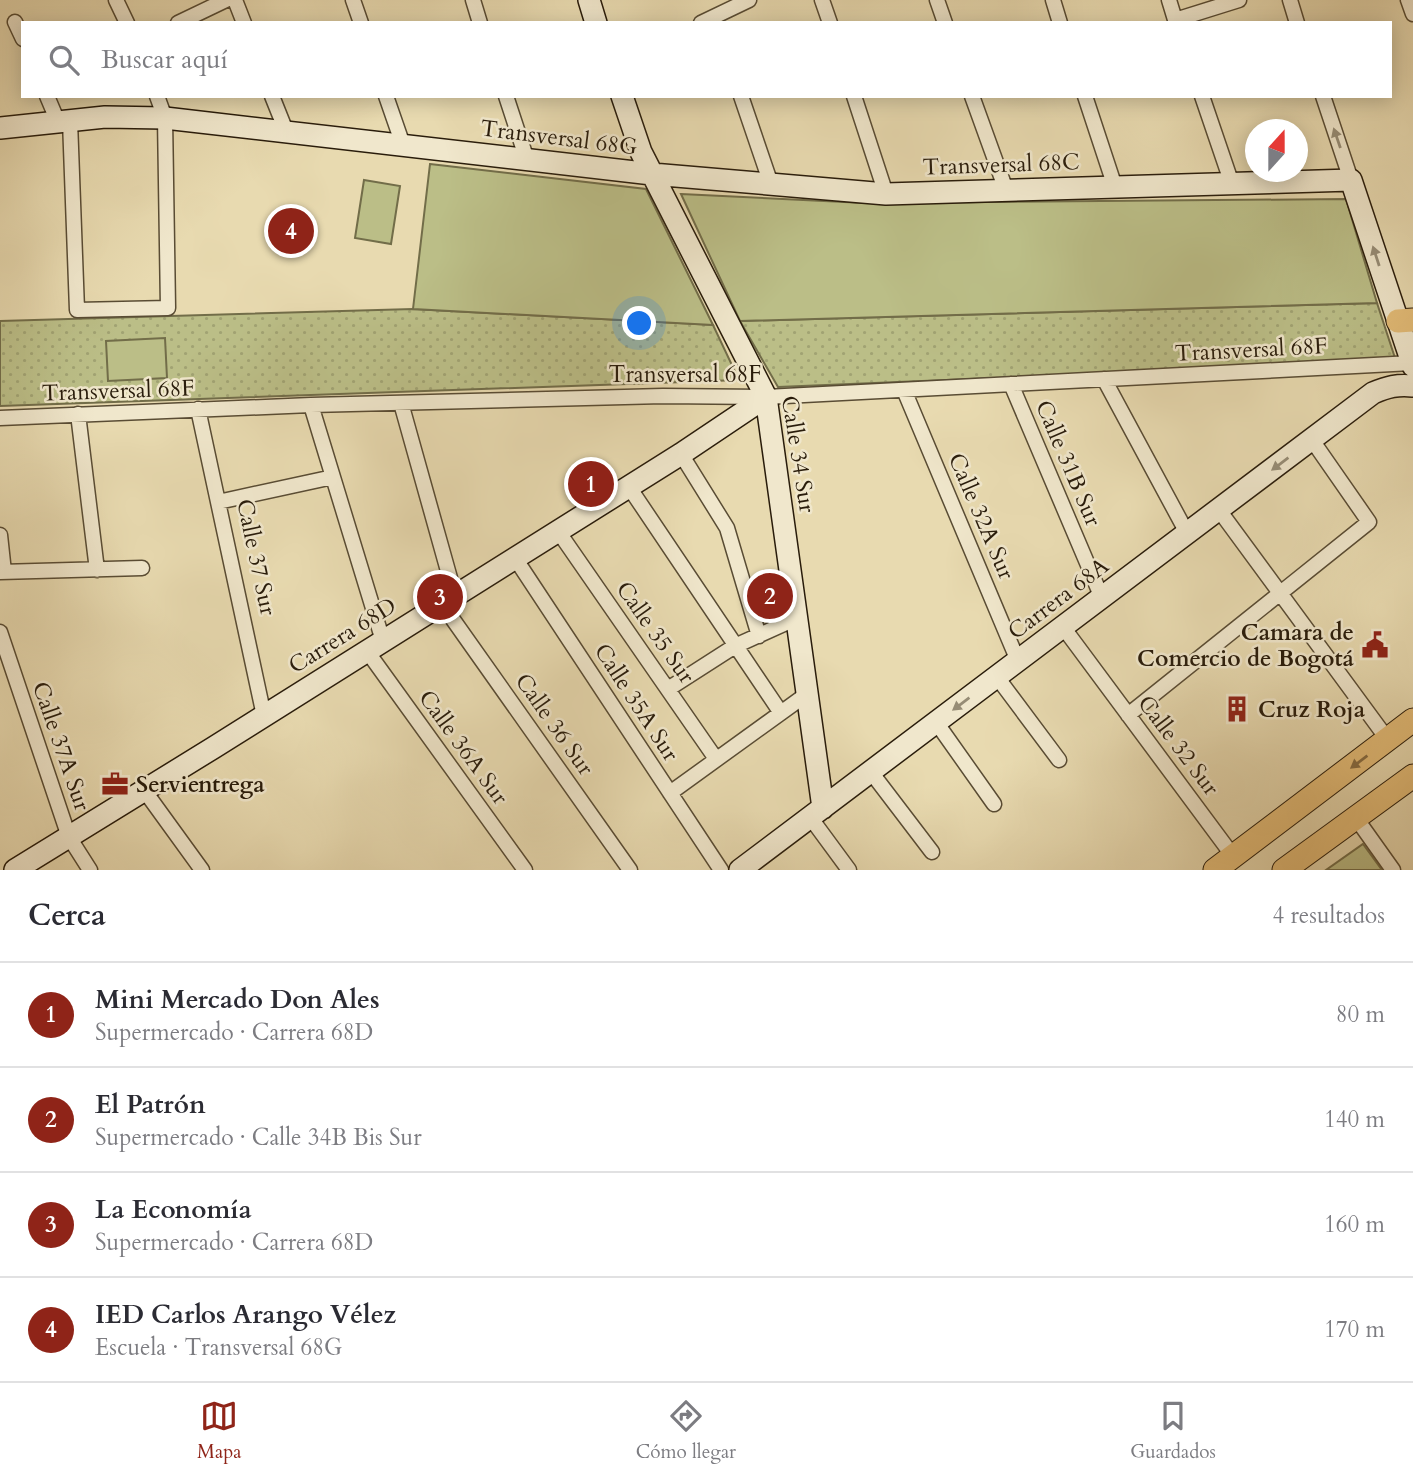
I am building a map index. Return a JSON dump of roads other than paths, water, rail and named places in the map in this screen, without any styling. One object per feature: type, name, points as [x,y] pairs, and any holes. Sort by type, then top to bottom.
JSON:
[{"type":"main road","points":[[1224,863],[1413,720]]},
{"type":"main road","points":[[1284,870],[1413,776]]},
{"type":"street","points":[[116,0],[126,21]]},
{"type":"street","points":[[182,21],[226,0]]},
{"type":"street","points":[[235,0],[243,21]]},
{"type":"street","points":[[353,0],[360,21]]},
{"type":"street","points":[[473,0],[480,21]]},
{"type":"street","points":[[589,0],[595,21]]},
{"type":"street","points":[[711,21],[749,0]]},
{"type":"street","points":[[822,0],[829,21]]},
{"type":"street","points":[[937,0],[944,21]]},
{"type":"street","points":[[1053,0],[1059,21]]},
{"type":"street","points":[[1169,0],[1176,21],[1239,0]]},
{"type":"street","points":[[1290,0],[1296,21]]},
{"type":"street","points":[[1408,0],[1413,14]]},
{"type":"street","points":[[15,22],[21,35]]},
{"type":"street","points":[[48,98],[64,121],[77,310],[168,308],[165,118],[158,98]]},
{"type":"street","points":[[273,98],[286,131]]},
{"type":"street","points":[[387,98],[403,145]]},
{"type":"street","points":[[507,98],[527,160]]},
{"type":"street","name":"Calle 34 Sur","points":[[623,98],[641,152],[766,397],[807,694],[817,812]]},
{"type":"street","points":[[742,98],[771,184]]},
{"type":"street","points":[[855,98],[886,194]]},
{"type":"street","points":[[973,98],[1006,190]]},
{"type":"street","points":[[1086,98],[1115,187]]},
{"type":"street","points":[[1203,98],[1232,184]]},
{"type":"street","points":[[1323,98],[1405,321],[1413,365]]},
{"type":"street","name":"Transversal 68G","points":[[0,128],[105,117],[165,118],[652,174]]},
{"type":"street","name":"Transversal 68C","points":[[652,174],[886,194],[1351,180]]},
{"type":"street","name":"Transversal 68F","points":[[0,418],[311,405],[663,396],[766,397],[1413,365]]},
{"type":"street","points":[[1104,379],[1187,533]]},
{"type":"street","name":"Calle 31B Sur","points":[[1011,384],[1102,598]]},
{"type":"street","name":"Carrera 68A","points":[[753,866],[817,812],[1373,394],[1387,387],[1413,386]]},
{"type":"street","name":"Calle 32A Sur","points":[[904,390],[1018,661]]},
{"type":"street","name":"Carrera 68D","points":[[15,870],[629,487],[766,397]]},
{"type":"street","name":"Calle 36 Sur","points":[[401,403],[448,600],[630,870]]},
{"type":"street","name":"Calle 36A Sur","points":[[311,405],[333,477],[375,646],[525,870]]},
{"type":"street","name":"Calle 37 Sur","points":[[198,409],[264,716]]},
{"type":"street","points":[[78,414],[97,569]]},
{"type":"street","points":[[1128,715],[1369,522],[1312,440]]},
{"type":"street","points":[[681,454],[727,528],[759,636]]},
{"type":"street","points":[[218,502],[333,477]]},
{"type":"street","points":[[629,487],[780,713]]},
{"type":"street","points":[[1219,510],[1388,740]]},
{"type":"street","name":"Calle 35 Sur","points":[[558,531],[716,759]]},
{"type":"street","points":[[0,535],[2,572],[142,568]]},
{"type":"street","name":"Calle 35A Sur","points":[[515,558],[720,870]]},
{"type":"street","points":[[668,689],[735,646],[797,618]]},
{"type":"street","name":"Calle 32 Sur","points":[[1063,627],[1128,715],[1224,863]]},
{"type":"street","name":"Calle 37A Sur","points":[[0,632],[69,837],[90,870]]},
{"type":"street","points":[[997,677],[1059,760]]},
{"type":"street","points":[[670,793],[807,694]]},
{"type":"street","points":[[936,722],[994,804]]},
{"type":"street","points":[[871,772],[932,852]]},
{"type":"street","points":[[144,790],[202,870]]},
{"type":"street","points":[[817,812],[849,870]]},
{"type":"street","points":[[1356,818],[1392,870]]},
{"type":"place","name":"IED Carlos Arango Vélez","points":[[291,231]]},
{"type":"place","name":"Mini Mercado Don Ales","points":[[591,484]]},
{"type":"place","name":"El Patrón","points":[[770,596]]},
{"type":"place","name":"La Economía","points":[[440,597]]},
{"type":"place","name":"Camara de Comercio de Bogotá","points":[[1375,645]]},
{"type":"place","name":"Cruz Roja","points":[[1237,709]]},
{"type":"place","name":"Servientrega","points":[[115,784]]}]
